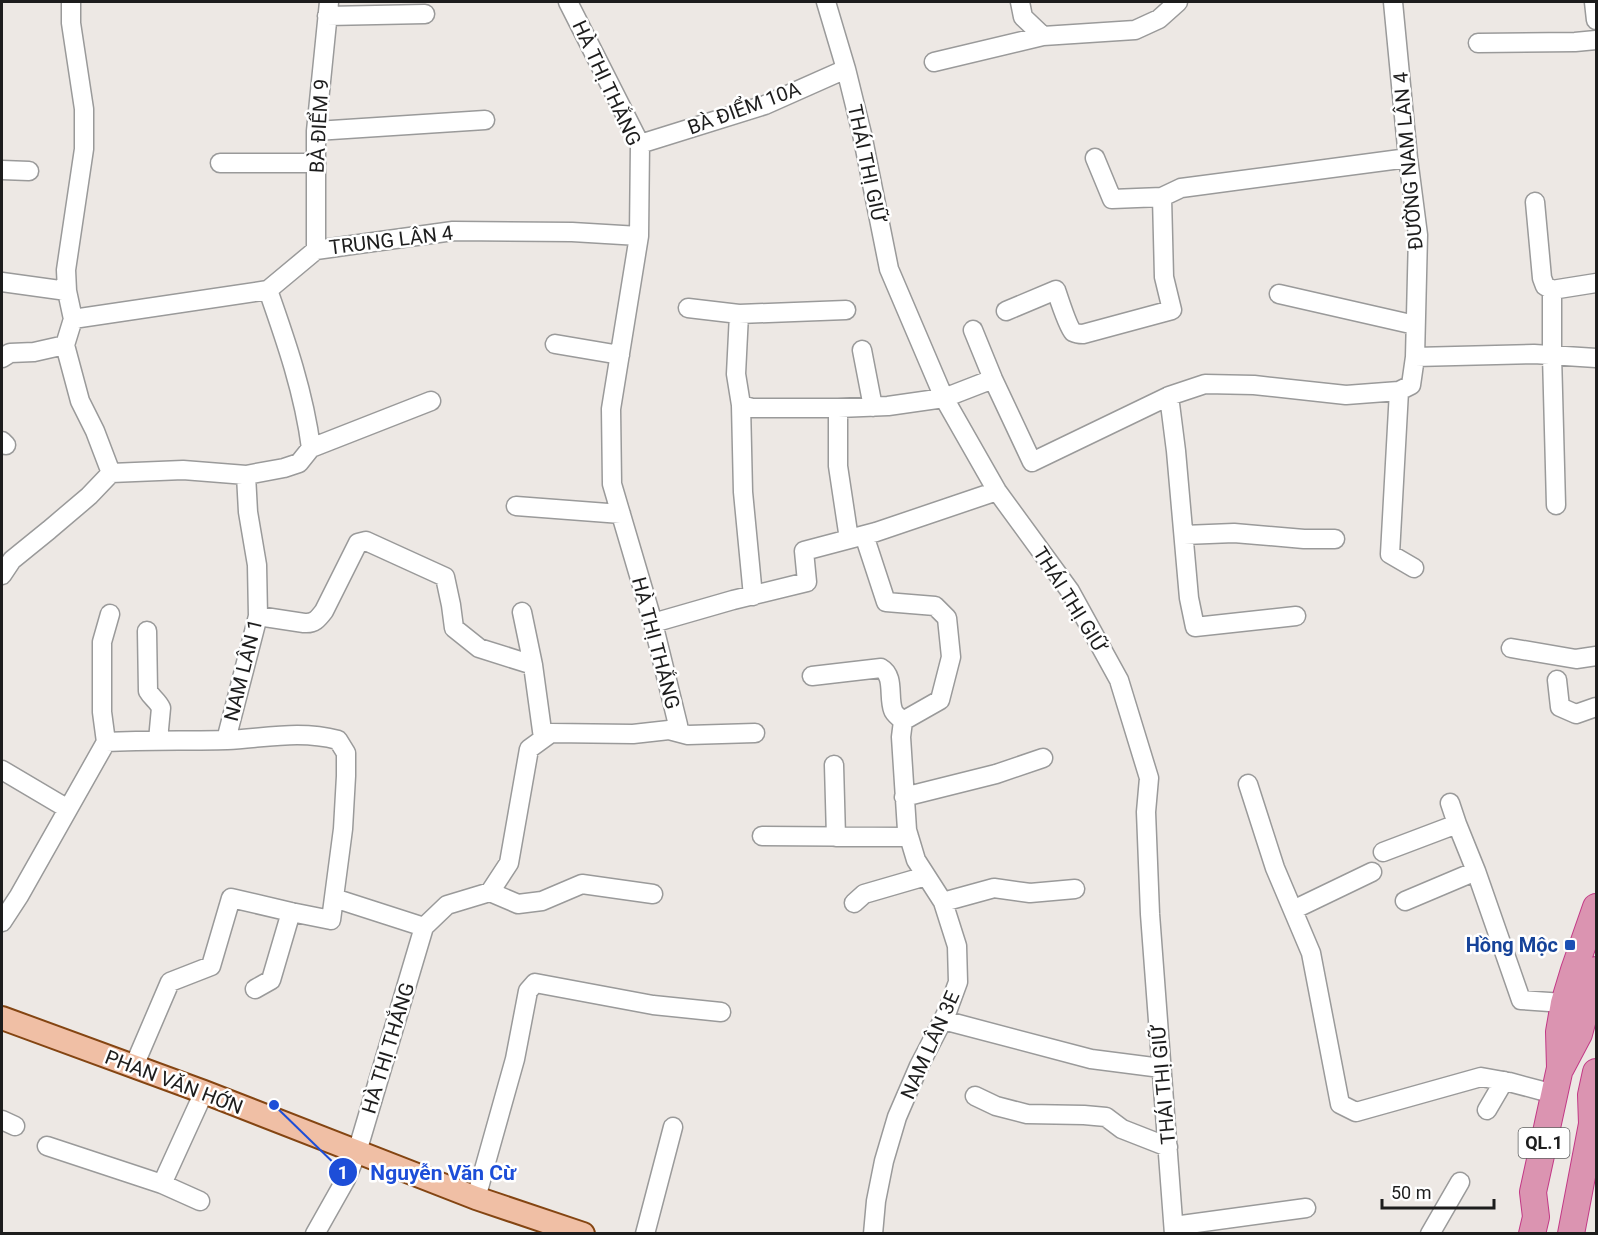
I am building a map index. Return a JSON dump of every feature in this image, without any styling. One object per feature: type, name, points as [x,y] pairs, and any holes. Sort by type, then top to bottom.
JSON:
[{"type":"highway","name":"QL.1","points":[[1532,1233],[1536,1217],[1533,1192],[1560,1068],[1560,1032],[1564,1003],[1596,907]]},
{"type":"highway","name":"QL.1","points":[[1560,1068],[1579,1034],[1596,970]]},
{"type":"highway","name":"QL.1","points":[[1571,1233],[1594,1121],[1591,1095],[1596,1072]]},
{"type":"highway","name":"QL.1","points":[[1516,1233],[1520,1213],[1533,1192]]},
{"type":"main road","name":"PHAN VĂN HỚN","points":[[2,1018],[204,1092],[476,1198],[583,1233]]},
{"type":"street","points":[[71,2],[71,23],[84,109],[84,148],[66,270],[67,291],[73,319],[65,345],[80,401],[95,430],[111,472]]},
{"type":"street","name":"HÀ THỊ THẮNG","points":[[543,738],[551,733],[633,734],[669,730],[678,725],[653,622],[612,484],[611,409],[639,236],[640,144],[568,2]]},
{"type":"street","name":"THÁI THỊ GIỮ","points":[[826,2],[862,134],[889,269],[944,398],[998,491],[1070,591],[1119,680],[1149,778],[1146,812],[1148,866],[1174,1230]]},
{"type":"street","points":[[1020,2],[1023,17],[1043,36]]},
{"type":"street","points":[[934,62],[1043,36],[1135,30],[1159,19],[1178,2]]},
{"type":"street","name":"ĐƯỜNG NAM LÂN 4","points":[[1393,2],[1418,235],[1415,357],[1411,385],[1399,391]]},
{"type":"street","points":[[1594,2],[1596,20]]},
{"type":"street","points":[[328,9],[425,14]]},
{"type":"street","name":"BÀ ĐIỂM 9","points":[[316,250],[316,131],[328,9]]},
{"type":"street","points":[[1478,43],[1596,40]]},
{"type":"street","name":"BÀ ĐIỂM 10A","points":[[640,144],[765,105],[846,69]]},
{"type":"street","points":[[316,131],[485,120]]},
{"type":"street","points":[[1095,158],[1112,200],[1162,197],[1181,188],[1408,158]]},
{"type":"street","points":[[220,163],[316,163]]},
{"type":"street","points":[[2,170],[29,171]]},
{"type":"street","points":[[1006,311],[1056,290],[1073,331],[1076,334],[1083,334],[1172,310],[1164,277],[1162,197]]},
{"type":"street","points":[[1535,202],[1542,278],[1545,286],[1552,290],[1596,283]]},
{"type":"street","name":"TRUNG LÂN 4","points":[[268,290],[316,250],[453,231],[572,232],[639,236]]},
{"type":"street","points":[[2,282],[67,291]]},
{"type":"street","points":[[73,319],[268,290],[292,360],[308,422],[311,448]]},
{"type":"street","points":[[1552,290],[1556,505]]},
{"type":"street","points":[[1279,294],[1415,325]]},
{"type":"street","points":[[688,308],[739,314],[846,310]]},
{"type":"street","points":[[739,314],[736,374],[741,405],[743,492],[753,596]]},
{"type":"street","points":[[973,330],[1032,462],[1169,396],[1204,384],[1254,385],[1346,394],[1399,391],[1390,554],[1414,568]]},
{"type":"street","points":[[555,344],[620,355]]},
{"type":"street","points":[[2,358],[10,353],[34,352],[65,345]]},
{"type":"street","points":[[862,350],[873,407]]},
{"type":"street","points":[[1415,357],[1534,354],[1596,358]]},
{"type":"street","points":[[741,405],[752,408],[888,406],[944,398],[993,379]]},
{"type":"street","points":[[1169,396],[1195,627],[1296,616]]},
{"type":"street","points":[[2,576],[12,560],[81,503],[111,472],[183,470],[246,475],[284,468],[299,463],[311,448],[431,401]]},
{"type":"street","points":[[838,408],[838,466],[856,537],[886,602],[935,606],[947,618],[951,657],[940,700],[903,721]]},
{"type":"street","name":"NAM LÂN 1","points":[[106,742],[226,740],[258,616],[257,565],[248,512],[246,475]]},
{"type":"street","points":[[653,622],[807,582],[804,551],[856,537],[998,491]]},
{"type":"street","points":[[516,506],[621,514]]},
{"type":"street","points":[[1184,535],[1234,533],[1304,539],[1335,539]]},
{"type":"street","points":[[258,616],[310,624],[316,621],[324,611],[358,543],[366,541],[446,578],[454,628],[479,648],[533,665]]},
{"type":"street","points":[[522,612],[533,665],[543,738],[529,749],[509,863],[490,892],[518,904],[542,902],[582,884],[653,894]]},
{"type":"street","points":[[2,922],[106,742],[102,712],[102,642],[110,614]]},
{"type":"street","points":[[147,631],[148,691],[161,708],[158,740]]},
{"type":"street","points":[[1512,648],[1576,659],[1596,656]]},
{"type":"street","name":"NAM LÂN 3E","points":[[812,676],[881,668],[888,676],[893,712],[903,721],[901,737],[907,830],[916,860],[943,902],[957,946],[958,982],[943,1020],[919,1066],[897,1117],[884,1161],[876,1201],[873,1233]]},
{"type":"street","points":[[1557,680],[1560,707],[1576,714],[1596,707]]},
{"type":"street","points":[[669,730],[688,735],[755,733]]},
{"type":"street","points":[[134,1066],[170,982],[211,966],[231,897],[331,920],[343,829],[346,753],[338,740],[323,736],[285,734],[226,740]]},
{"type":"street","points":[[904,797],[996,774],[1043,758]]},
{"type":"street","points":[[834,765],[836,837]]},
{"type":"street","points":[[2,770],[68,809]]},
{"type":"street","points":[[1248,784],[1275,868],[1311,953],[1341,1104],[1356,1112],[1481,1077],[1554,1094]]},
{"type":"street","points":[[1450,803],[1521,1000],[1564,1003]]},
{"type":"street","points":[[1383,852],[1456,824]]},
{"type":"street","points":[[762,836],[909,837]]},
{"type":"street","points":[[1405,901],[1476,871]]},
{"type":"street","points":[[1293,910],[1372,872]]},
{"type":"street","points":[[854,903],[864,894],[927,876]]},
{"type":"street","points":[[943,902],[994,888],[1030,893],[1075,889]]},
{"type":"street","name":"HÀ THỊ THẮNG","points":[[315,1233],[346,1179],[357,1152],[424,927],[447,905],[490,892]]},
{"type":"street","points":[[334,898],[424,927]]},
{"type":"street","points":[[255,989],[271,980],[291,912]]},
{"type":"street","points":[[476,1198],[515,1059],[528,991],[535,983],[654,1005],[721,1012]]},
{"type":"street","points":[[943,1020],[1091,1059],[1161,1068]]},
{"type":"street","points":[[1487,1110],[1504,1081]]},
{"type":"street","points":[[162,1184],[204,1092]]},
{"type":"street","points":[[975,1096],[996,1106],[1026,1114],[1106,1117],[1122,1129],[1168,1147]]},
{"type":"street","points":[[645,1233],[673,1127]]},
{"type":"street","points":[[47,1146],[162,1184],[200,1202]]},
{"type":"street","points":[[1430,1233],[1460,1182]]},
{"type":"street","points":[[1174,1230],[1306,1208]]},
{"type":"place","name":"Hồng Mộc","points":[[1570,945]]},
{"type":"place","name":"Nguyễn Văn Cừ","points":[[274,1105]]}]
